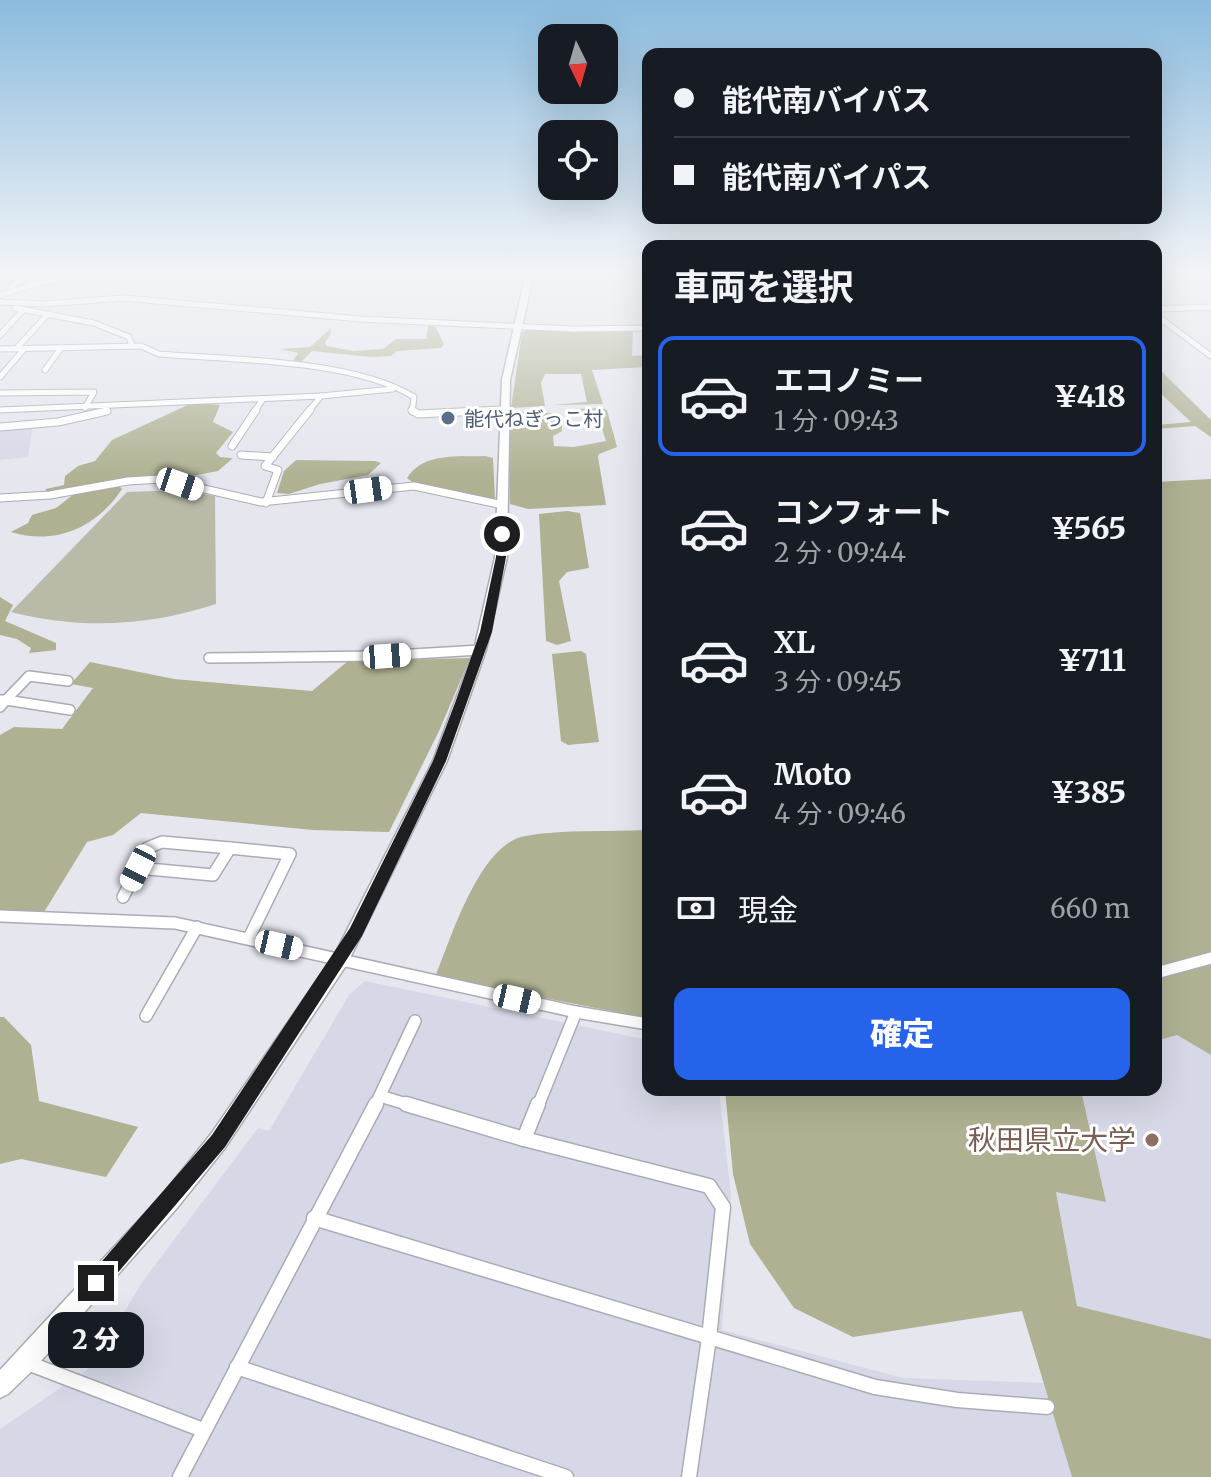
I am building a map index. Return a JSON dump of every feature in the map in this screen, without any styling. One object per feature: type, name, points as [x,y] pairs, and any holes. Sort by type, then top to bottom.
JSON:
[{"type":"highway","points":[[0,1386],[170,1201],[218,1141],[341,959],[440,761],[480,650],[501,557],[503,410],[515,342]]},
{"type":"street","points":[[0,377],[26,342]]},
{"type":"street","points":[[131,342],[132,346]]},
{"type":"street","points":[[1193,342],[1211,356]]},
{"type":"street","points":[[0,349],[141,346],[159,354],[340,373],[381,381],[410,393],[414,397],[412,412],[418,414],[503,410]]},
{"type":"street","points":[[45,370],[61,348]]},
{"type":"street","points":[[0,366],[10,366]]},
{"type":"street","points":[[28,393],[37,381]]},
{"type":"street","points":[[0,410],[126,407],[321,396],[396,388]]},
{"type":"street","points":[[0,393],[94,392],[85,408]]},
{"type":"street","points":[[266,503],[278,470],[265,466],[321,396]]},
{"type":"street","points":[[232,446],[263,399]]},
{"type":"street","points":[[0,427],[58,422],[126,407]]},
{"type":"street","points":[[241,455],[273,457]]},
{"type":"street","points":[[0,498],[50,495],[128,481],[161,479],[266,503],[414,486],[503,505]]},
{"type":"street","points":[[209,658],[387,656],[480,650]]},
{"type":"street","points":[[2,702],[29,676],[68,681]]},
{"type":"street","points":[[2,702],[70,710]]},
{"type":"street","points":[[123,897],[147,848],[162,842],[290,854],[249,938]]},
{"type":"street","points":[[138,868],[213,875],[230,848]]},
{"type":"street","points":[[0,916],[159,922],[197,927],[576,1012],[642,1023]]},
{"type":"street","points":[[146,1016],[197,927]]},
{"type":"street","points":[[1162,971],[1211,958]]},
{"type":"street","points":[[524,1139],[576,1012]]},
{"type":"street","points":[[180,1477],[380,1096],[415,1021]]},
{"type":"street","points":[[380,1096],[524,1139],[709,1186],[723,1207],[709,1338],[689,1477]]},
{"type":"street","points":[[314,1218],[875,1387],[957,1400],[1047,1407]]},
{"type":"street","points":[[25,1362],[203,1430]]},
{"type":"street","points":[[237,1367],[566,1477]]},
{"type":"shaded area","points":[[33,426],[28,457],[0,460],[0,429]]},
{"type":"shaded area","points":[[365,981],[642,1039],[642,1096],[720,1096],[731,1195],[722,1330],[903,1378],[1044,1383],[1072,1477],[0,1477],[0,1429],[91,1367],[143,1281],[258,1128],[269,1131],[349,995]]},
{"type":"shaded area","name":"秋田県立大学","points":[[1177,1035],[1211,1055],[1211,1339],[1077,1306],[1056,1191],[1106,1202],[1082,1096],[1162,1096],[1162,1039]]},
{"type":"green space","points":[[316,342],[326,342],[327,346],[353,351],[383,349],[392,342],[444,344],[441,348],[397,351],[391,356],[312,351],[299,364],[293,361],[298,353],[279,349],[310,347]]},
{"type":"green space","points":[[521,342],[633,342],[632,356],[642,355],[642,367],[592,370],[603,404],[552,405],[587,402],[581,374],[545,374],[541,383],[545,406],[511,408]]},
{"type":"green space","points":[[1162,372],[1211,420],[1211,437],[1195,426],[1162,429],[1162,424],[1191,422],[1162,395]]},
{"type":"green space","points":[[192,403],[220,405],[213,422],[233,432],[216,453],[220,457],[233,458],[218,471],[176,479],[46,493],[46,489],[64,485],[65,476],[78,466],[95,461],[112,440]]},
{"type":"green space","points":[[573,409],[607,410],[617,447],[598,457],[606,505],[528,509],[510,504],[509,415],[516,411],[551,413],[553,418],[562,421],[562,431],[553,436],[554,446],[574,447],[606,441],[599,419]]},
{"type":"green space","points":[[493,458],[495,500],[415,484],[407,478],[422,464],[432,460]]},
{"type":"green space","points":[[296,460],[381,463],[368,475],[320,484],[289,494],[277,493],[284,471]]},
{"type":"green space","points":[[1211,479],[1211,1055],[1177,1035],[1162,1039],[1162,482]]},
{"type":"green space","points":[[119,486],[122,489],[100,514],[74,530],[44,537],[11,532],[28,523],[32,515],[56,508],[74,494]]},
{"type":"green space","points":[[181,490],[215,496],[216,604],[165,617],[115,623],[63,621],[11,612],[127,492]]},
{"type":"green space","points":[[580,513],[589,568],[567,572],[559,581],[571,641],[557,645],[546,641],[539,514]]},
{"type":"green space","points":[[0,597],[13,605],[5,621],[56,643],[56,650],[29,653],[31,648],[17,639],[0,635]]},
{"type":"green space","points":[[581,651],[586,654],[599,742],[568,745],[561,741],[552,654]]},
{"type":"green space","points":[[470,658],[439,731],[389,832],[313,830],[141,813],[113,835],[87,842],[41,917],[0,914],[0,735],[14,727],[62,729],[93,688],[71,684],[90,662],[174,679],[312,691],[348,661]]},
{"type":"green space","points":[[642,830],[642,1017],[435,977],[469,895],[494,856],[509,843],[525,836],[555,832]]},
{"type":"green space","points":[[0,1017],[4,1017],[31,1045],[39,1101],[138,1127],[106,1177],[21,1159],[0,1164]]},
{"type":"green space","points":[[726,1096],[1082,1096],[1106,1202],[1056,1192],[1077,1306],[1211,1339],[1211,1477],[1072,1477],[1022,1311],[853,1337],[794,1308],[750,1244],[733,1174]]},
{"type":"place","name":"能代ねぎっこ村","points":[[448,418]]},
{"type":"place","name":"秋田県立大学","points":[[1152,1140]]},
{"type":"route","points":[[96,1283],[170,1201],[218,1141],[356,932],[440,761],[486,632],[501,557],[502,534]]}]
